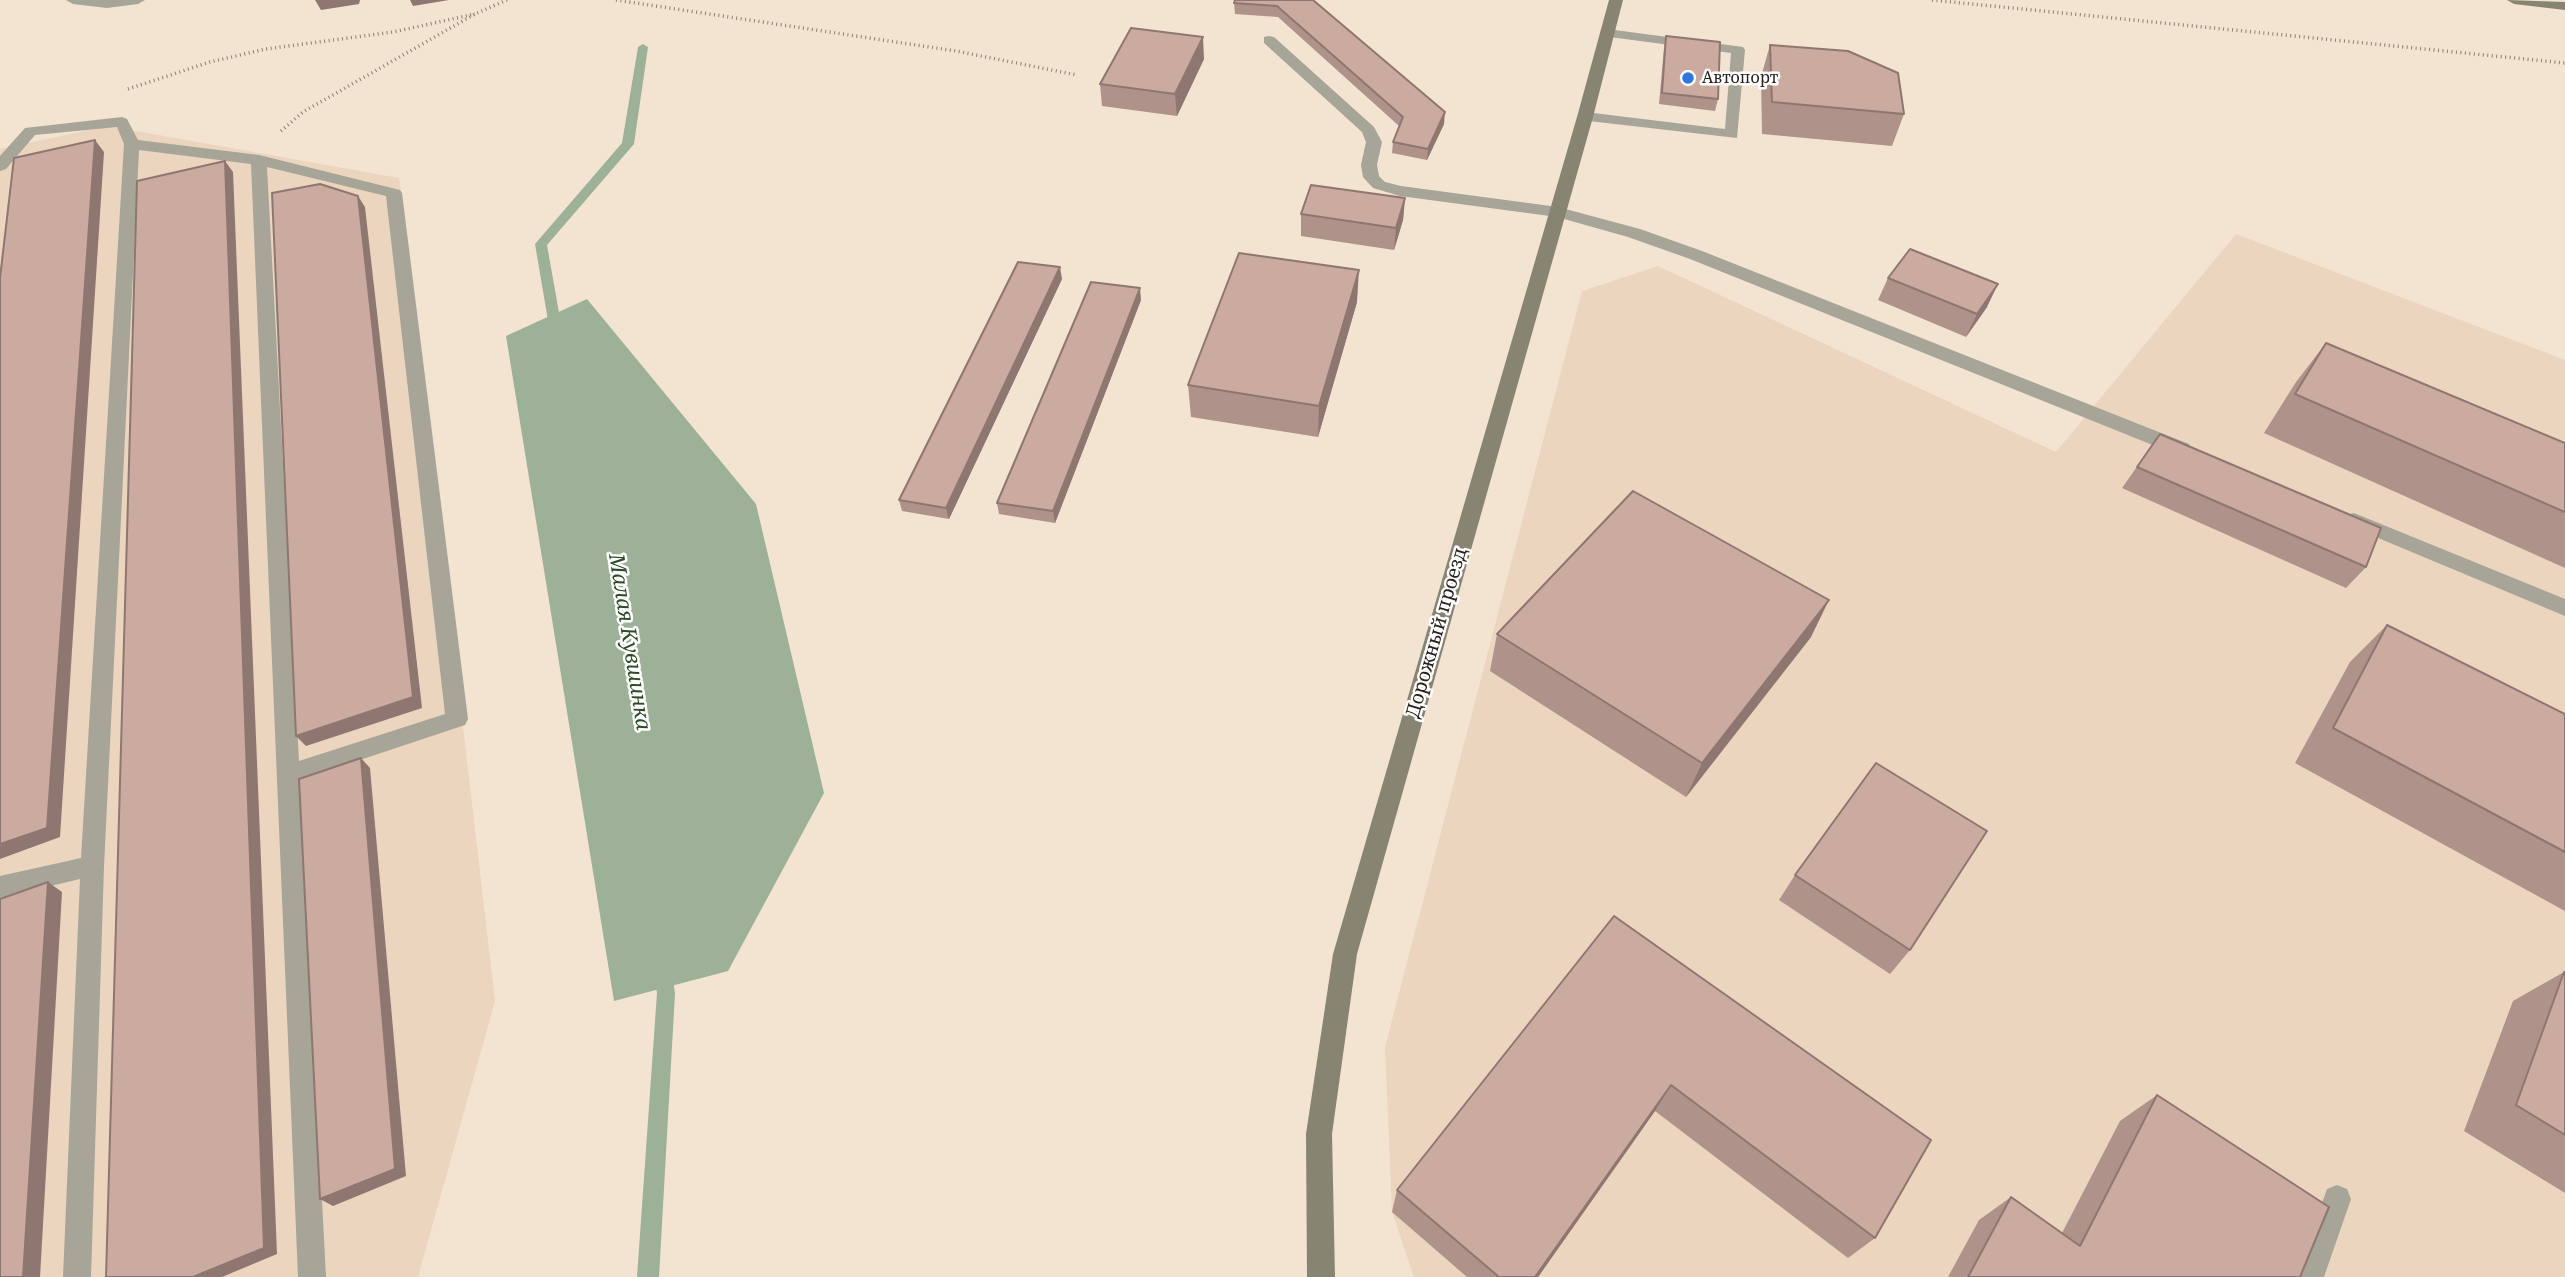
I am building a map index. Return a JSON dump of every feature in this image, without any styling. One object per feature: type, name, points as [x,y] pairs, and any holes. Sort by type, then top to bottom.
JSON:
[{"type":"street","name":"Дорожный проезд","points":[[1321,1277],[1319,1134],[1345,954],[1585,117],[1616,0]]},
{"type":"street","points":[[2514,0],[2565,6]]},
{"type":"lane","points":[[73,0],[107,4],[138,0]]},
{"type":"lane","points":[[1585,117],[1732,135],[1738,50],[1606,33]]},
{"type":"lane","points":[[1269,40],[1368,130],[1374,142],[1369,165],[1371,177],[1379,185],[1400,191],[1558,212],[1696,255],[2193,453]]},
{"type":"lane","points":[[0,166],[30,131],[122,122],[132,144],[92,866],[77,1277]]},
{"type":"lane","points":[[132,144],[259,160],[394,193],[457,719],[289,775]]},
{"type":"lane","points":[[259,160],[313,1277]]},
{"type":"lane","points":[[2334,512],[2565,608]]},
{"type":"lane","points":[[0,887],[92,866]]},
{"type":"lane","points":[[2311,1277],[2337,1199]]},
{"type":"path","points":[[259,160],[275,136],[303,112],[475,14],[507,0]]},
{"type":"path","points":[[616,0],[956,51],[1077,75]]},
{"type":"path","points":[[1932,0],[2565,64]]},
{"type":"path","points":[[122,91],[210,62],[266,49],[393,32],[475,14]]},
{"type":"shaded area","points":[[108,126],[399,178],[495,1001],[418,1277],[0,1277],[0,149]]},
{"type":"shaded area","points":[[2236,234],[2565,360],[2565,1277],[1414,1277],[1392,1212],[1385,1047],[1582,291],[1658,266],[2056,452]]},
{"type":"water","points":[[587,299],[756,504],[824,793],[728,971],[614,1001],[506,336]]},
{"type":"building","points":[[1235,0],[1313,0],[1445,112],[1428,149],[1393,142],[1403,117],[1277,6],[1234,3]]},
{"type":"building","points":[[1131,28],[1203,37],[1175,94],[1100,84]]},
{"type":"building","points":[[1666,36],[1720,42],[1718,99],[1662,93]]},
{"type":"building","points":[[1770,45],[1848,51],[1898,73],[1904,114],[1772,102]]},
{"type":"building","points":[[95,140],[47,828],[0,844],[0,278],[14,158]]},
{"type":"building","points":[[225,161],[264,1248],[193,1277],[106,1277],[137,181]]},
{"type":"building","points":[[320,184],[358,196],[413,697],[296,736],[272,193]]},
{"type":"building","points":[[1311,185],[1405,198],[1396,228],[1301,214]]},
{"type":"building","points":[[1910,249],[1998,284],[1977,314],[1888,278]]},
{"type":"building","points":[[1239,253],[1359,270],[1319,406],[1188,385]]},
{"type":"building","points":[[1018,262],[1060,267],[946,508],[899,500]]},
{"type":"building","points":[[1091,282],[1140,288],[1053,511],[997,503]]},
{"type":"building","points":[[2326,343],[2565,443],[2565,512],[2295,394]]},
{"type":"building","points":[[2160,434],[2381,528],[2366,567],[2137,467]]},
{"type":"building","points":[[1633,491],[1829,600],[1702,763],[1497,634]]},
{"type":"building","points":[[2387,625],[2565,714],[2565,852],[2333,728]]},
{"type":"building","points":[[361,758],[395,1169],[320,1199],[299,779]]},
{"type":"building","points":[[1876,763],[1987,831],[1910,950],[1795,875]]},
{"type":"building","points":[[48,882],[23,1277],[0,1277],[0,899]]},
{"type":"building","points":[[1614,916],[1931,1140],[1875,1238],[1671,1085],[1535,1277],[1499,1277],[1397,1190]]},
{"type":"building","points":[[2565,972],[2565,1135],[2516,1105]]},
{"type":"building","points":[[2157,1095],[2329,1207],[2300,1277],[1968,1277],[2011,1197],[2080,1246]]},
{"type":"waterway","name":"Малая Кувшинка","points":[[556,335],[541,244],[628,144],[643,47]]},
{"type":"waterway","name":"Малая Кувшинка","points":[[648,1277],[666,993],[662,968]]},
{"type":"place","name":"Автопорт","points":[[1688,78]]}]
